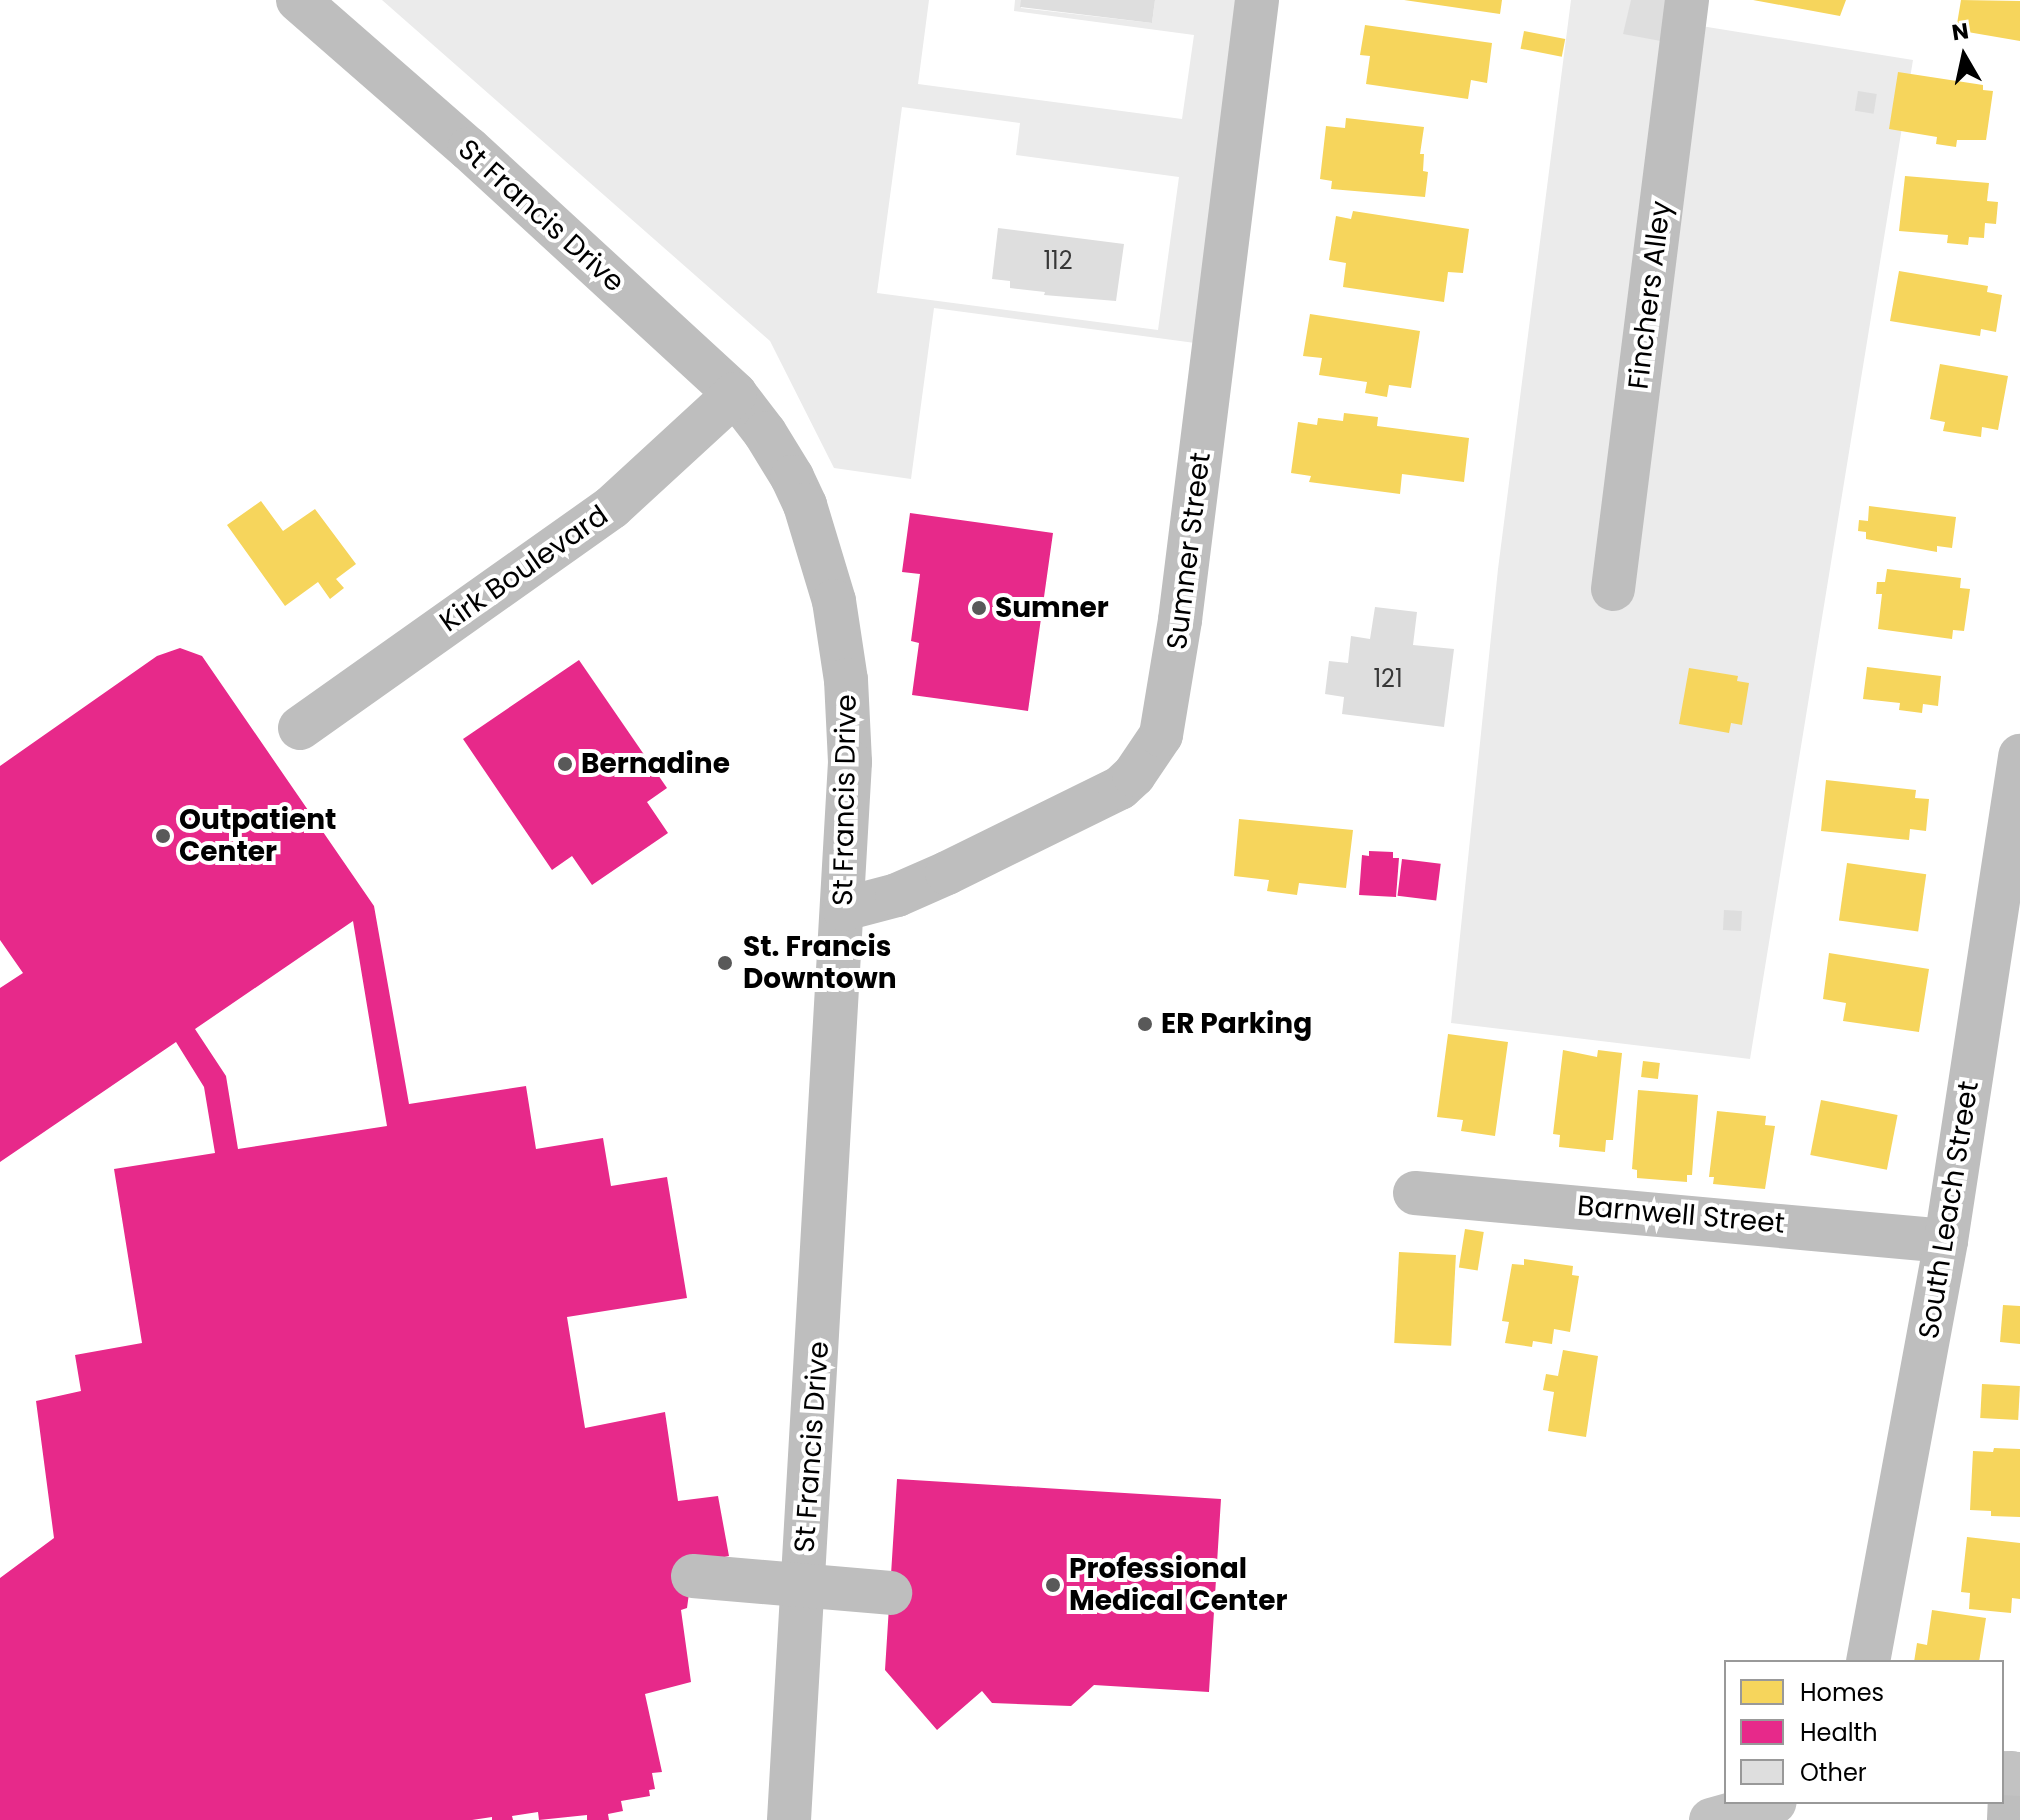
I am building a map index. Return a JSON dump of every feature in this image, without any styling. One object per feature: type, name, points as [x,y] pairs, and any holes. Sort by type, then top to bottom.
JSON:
[{"type":"street","name":"St Francis Drive","points":[[298,0],[469,149],[735,394],[765,433],[792,477],[805,505],[834,601],[849,720],[844,909],[789,1820]]},
{"type":"street","name":"Sumner Street","points":[[844,909],[897,895],[1120,788],[1134,775],[1161,735],[1180,620],[1257,0]]},
{"type":"street","name":"Finchers Alley","points":[[1613,589],[1687,0]]},
{"type":"street","name":"Kirk Boulevard","points":[[300,728],[612,507],[735,394]]},
{"type":"street","name":"South Leach Street","points":[[1868,1660],[1946,1241],[2020,756]]},
{"type":"street","name":"Barnwell Street","points":[[1415,1193],[1486,1196],[1946,1241]]},
{"type":"street","points":[[693,1576],[890,1593]]},
{"type":"street","points":[[2009,1820],[2011,1773]]},
{"type":"street","points":[[1711,1820],[1768,1804]]},
{"type":"shaded area","points":[[382,0],[929,0],[918,84],[1182,119],[1194,35],[1014,11],[1015,0],[1021,0],[1021,8],[1152,23],[1155,0],[1263,0],[1210,345],[934,308],[911,479],[834,468],[770,341]],"holes":[[[902,107],[1020,123],[1016,155],[1179,177],[1158,330],[877,293]]]},
{"type":"shaded area","points":[[1571,0],[1698,0],[1695,25],[1913,60],[1750,1059],[1451,1023],[1498,569]]},
{"type":"building: Homes","points":[[1404,0],[1502,0],[1500,14]]},
{"type":"building: Homes","points":[[1753,0],[1846,0],[1840,16]]},
{"type":"building: Homes","points":[[1961,0],[2020,1],[2020,41],[1956,30]]},
{"type":"building: Homes","points":[[1365,25],[1492,43],[1487,83],[1471,80],[1468,99],[1366,84],[1370,56],[1360,55]]},
{"type":"building: Homes","points":[[1524,31],[1565,39],[1562,57],[1521,49]]},
{"type":"building: Homes","points":[[1898,72],[1983,85],[1983,90],[1993,91],[1986,140],[1957,140],[1956,147],[1936,144],[1937,137],[1889,129]]},
{"type":"building: Homes","points":[[1346,118],[1424,127],[1420,154],[1424,154],[1423,171],[1428,172],[1425,197],[1331,189],[1332,181],[1320,179],[1326,126],[1345,128]]},
{"type":"building: Homes","points":[[1905,176],[1989,183],[1987,201],[1998,202],[1996,224],[1985,223],[1984,238],[1969,237],[1968,245],[1947,243],[1948,235],[1899,231]]},
{"type":"building: Homes","points":[[1353,211],[1469,229],[1463,273],[1448,272],[1444,302],[1343,287],[1346,263],[1329,260],[1336,216],[1351,219]]},
{"type":"building: Homes","points":[[1899,271],[1988,286],[1987,292],[2002,295],[1996,332],[1981,329],[1980,336],[1890,321]]},
{"type":"building: Homes","points":[[1310,314],[1420,331],[1411,388],[1389,385],[1387,397],[1365,393],[1367,382],[1319,375],[1322,358],[1303,356]]},
{"type":"building: Homes","points":[[1940,364],[2008,376],[1998,430],[1982,427],[1981,437],[1943,431],[1945,422],[1930,419]]},
{"type":"building: Homes","points":[[1344,413],[1378,417],[1377,426],[1469,438],[1464,482],[1402,474],[1400,494],[1309,482],[1311,476],[1291,473],[1298,422],[1317,425],[1318,418],[1343,421]]},
{"type":"building: Homes","points":[[261,501],[283,531],[315,509],[356,564],[336,579],[344,588],[330,599],[318,582],[285,606],[227,525]]},
{"type":"building: Homes","points":[[1869,506],[1956,517],[1952,548],[1937,546],[1937,552],[1866,539],[1866,532],[1858,531],[1859,520],[1868,521]]},
{"type":"building: Homes","points":[[1887,569],[1961,578],[1960,588],[1970,589],[1964,631],[1953,630],[1952,639],[1878,629],[1882,594],[1876,594],[1877,582],[1885,582]]},
{"type":"building: Homes","points":[[1867,667],[1941,676],[1938,706],[1923,704],[1922,713],[1899,710],[1900,703],[1863,699]]},
{"type":"building: Homes","points":[[1689,668],[1738,676],[1737,681],[1749,683],[1742,725],[1731,723],[1729,733],[1679,724]]},
{"type":"building: Homes","points":[[1826,780],[1916,790],[1915,798],[1929,799],[1926,831],[1910,829],[1909,840],[1821,831]]},
{"type":"building: Homes","points":[[1239,819],[1353,830],[1346,888],[1299,883],[1297,895],[1267,891],[1269,880],[1234,876]]},
{"type":"building: Homes","points":[[1847,863],[1926,874],[1918,932],[1839,920]]},
{"type":"building: Homes","points":[[1829,953],[1929,969],[1919,1032],[1843,1021],[1846,1003],[1823,999]]},
{"type":"building: Homes","points":[[1448,1034],[1508,1042],[1495,1136],[1461,1131],[1463,1120],[1437,1117]]},
{"type":"building: Homes","points":[[1563,1050],[1597,1057],[1598,1050],[1622,1053],[1613,1140],[1606,1140],[1605,1152],[1559,1147],[1560,1135],[1553,1134]]},
{"type":"building: Homes","points":[[1643,1061],[1660,1063],[1658,1079],[1641,1077]]},
{"type":"building: Homes","points":[[1638,1090],[1698,1095],[1692,1175],[1687,1175],[1687,1182],[1637,1178],[1637,1170],[1632,1169]]},
{"type":"building: Homes","points":[[1821,1100],[1898,1115],[1887,1170],[1810,1155]]},
{"type":"building: Homes","points":[[1717,1111],[1766,1116],[1765,1125],[1775,1126],[1765,1189],[1713,1184],[1714,1177],[1709,1177]]},
{"type":"building: Homes","points":[[1465,1229],[1484,1232],[1478,1270],[1459,1268]]},
{"type":"building: Homes","points":[[1399,1252],[1456,1255],[1451,1346],[1394,1343]]},
{"type":"building: Homes","points":[[1524,1259],[1573,1266],[1572,1275],[1579,1276],[1570,1332],[1554,1329],[1552,1344],[1533,1341],[1532,1347],[1505,1343],[1509,1322],[1502,1321],[1512,1264],[1524,1265]]},
{"type":"building: Homes","points":[[2003,1305],[2020,1306],[2020,1344],[2000,1342]]},
{"type":"building: Homes","points":[[1563,1350],[1598,1356],[1586,1437],[1548,1431],[1554,1392],[1543,1390],[1546,1374],[1558,1376]]},
{"type":"building: Homes","points":[[1982,1384],[2020,1386],[2018,1420],[1980,1418]]},
{"type":"building: Homes","points":[[1994,1448],[2020,1449],[2020,1517],[1991,1516],[1991,1511],[1970,1510],[1973,1451],[1993,1452]]},
{"type":"building: Homes","points":[[1967,1537],[2020,1543],[2020,1599],[2012,1598],[2011,1613],[1969,1609],[1970,1593],[1961,1592]]},
{"type":"building: Homes","points":[[1932,1610],[1986,1618],[1979,1660],[1914,1660],[1917,1643],[1927,1645]]},
{"type":"building: Health","name":"Sumner","points":[[910,513],[1053,533],[1028,711],[912,695],[919,643],[911,641],[920,574],[902,572]]},
{"type":"building: Health","points":[[180,648],[202,656],[374,906],[409,1104],[526,1086],[536,1149],[603,1138],[611,1186],[667,1177],[687,1298],[567,1317],[585,1428],[665,1412],[678,1501],[718,1496],[729,1556],[693,1564],[687,1608],[681,1610],[691,1682],[645,1694],[662,1772],[652,1773],[655,1789],[649,1790],[650,1796],[621,1801],[623,1811],[608,1814],[609,1820],[587,1820],[587,1815],[539,1820],[538,1812],[512,1816],[513,1820],[492,1820],[492,1817],[472,1820],[0,1820],[0,1578],[54,1538],[36,1401],[81,1391],[75,1355],[142,1343],[114,1169],[215,1153],[204,1087],[176,1042],[0,1162],[0,988],[23,973],[0,940],[0,766],[157,656]],"holes":[[[353,921],[387,1126],[238,1149],[226,1076],[195,1029]]]},
{"type":"building: Health","name":"Bernadine","points":[[579,660],[667,788],[647,802],[668,833],[592,885],[572,856],[552,870],[463,739]]},
{"type":"building: Health","points":[[1369,851],[1393,852],[1393,858],[1399,858],[1396,897],[1359,895],[1362,855],[1369,856]]},
{"type":"building: Health","points":[[1402,859],[1441,864],[1436,900],[1397,896]]},
{"type":"building: Health","name":"Professional Medical Center","points":[[897,1479],[1221,1499],[1209,1692],[1094,1685],[1071,1706],[992,1703],[982,1691],[937,1730],[885,1670]]},
{"type":"building: Other","points":[[1021,0],[1155,0],[1152,23],[1020,7]]},
{"type":"building: Other","points":[[1631,0],[1674,0],[1666,42],[1623,34]]},
{"type":"building: Other","points":[[1858,91],[1877,94],[1874,114],[1855,111]]},
{"type":"building: Other","points":[[998,228],[1124,244],[1116,301],[1044,295],[1045,292],[1010,288],[1010,281],[992,279]]},
{"type":"building: Other","points":[[1375,607],[1417,612],[1413,645],[1454,649],[1444,727],[1342,714],[1344,697],[1325,694],[1329,661],[1348,663],[1351,636],[1370,639]]},
{"type":"building: Other","points":[[1724,910],[1742,911],[1741,931],[1723,930]]},
{"type":"place","name":"Sumner","points":[[979,608]]},
{"type":"place","name":"Bernadine","points":[[565,764]]},
{"type":"place","name":"Outpatient Center","points":[[163,836]]},
{"type":"place","name":"St. Francis Downtown","points":[[725,963]]},
{"type":"place","name":"ER Parking","points":[[1145,1024]]},
{"type":"place","name":"Professional Medical Center","points":[[1053,1585]]}]
